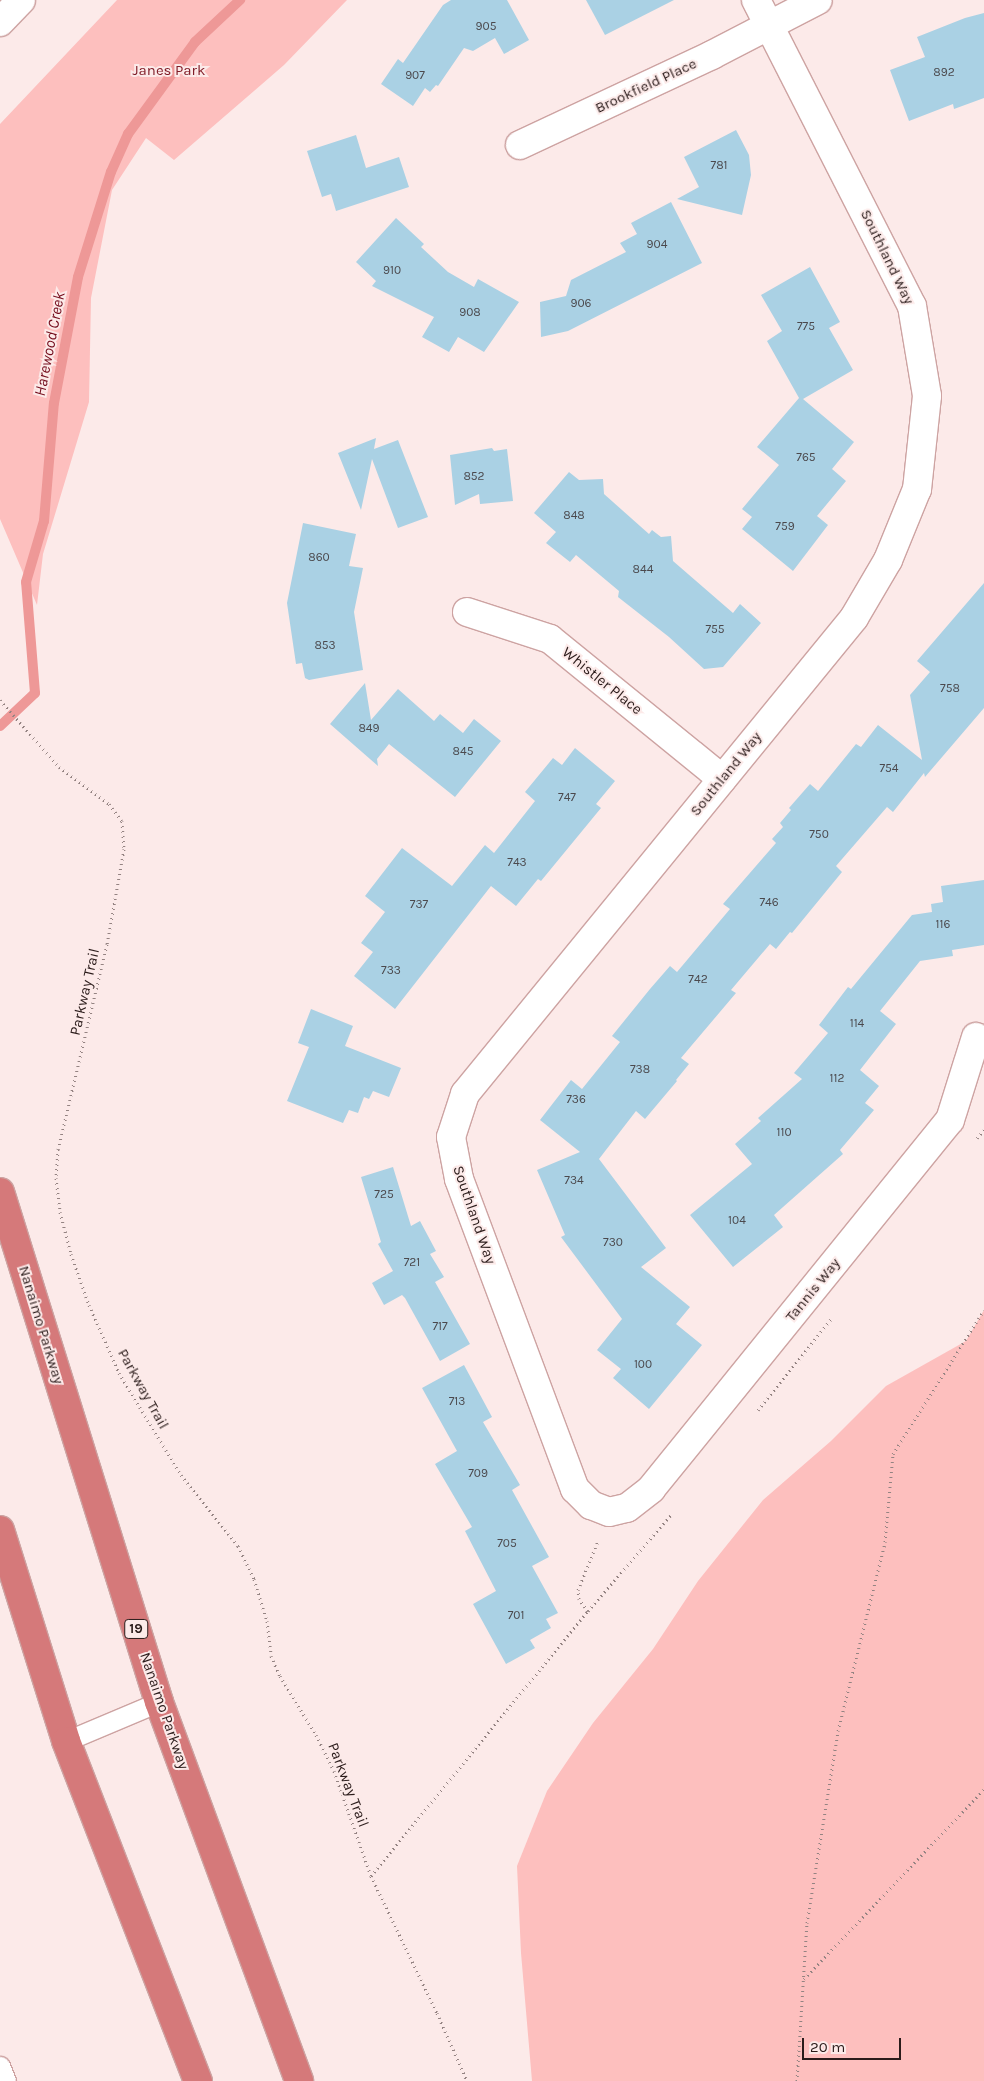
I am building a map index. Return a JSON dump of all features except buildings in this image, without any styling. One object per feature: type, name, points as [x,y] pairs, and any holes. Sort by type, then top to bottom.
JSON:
[{"type":"highway","name":"Nanaimo Parkway","points":[[0,1192],[159,1702],[299,2081]]},
{"type":"highway","points":[[0,1530],[66,1741],[198,2081]]},
{"type":"street","points":[[0,22],[22,0]]},
{"type":"street","name":"Southland Way","points":[[609,1512],[591,1505],[576,1488],[459,1178],[451,1138],[465,1094],[854,618],[888,560],[917,489],[927,396],[912,306],[756,0]]},
{"type":"street","name":"Brookfield Place","points":[[520,145],[818,0]]},
{"type":"street","name":"Whistler Place","points":[[467,612],[550,639],[722,779]]},
{"type":"street","name":"Tannis Way","points":[[609,1512],[627,1508],[651,1489],[950,1120],[976,1037]]},
{"type":"lane","points":[[66,1741],[159,1702]]},
{"type":"lane","points":[[0,2066],[6,2081]]},
{"type":"path","name":"Parkway Trail","points":[[1,702],[59,767],[109,804],[122,821],[124,849],[102,963],[58,1149],[56,1178],[60,1212],[71,1254],[89,1305],[119,1373],[181,1475],[238,1546],[254,1579],[268,1621],[271,1656],[280,1676],[316,1735],[334,1771],[371,1876],[437,2013],[467,2081]]},
{"type":"path","points":[[797,2081],[807,1923],[838,1731],[885,1542],[893,1454],[984,1310]]},
{"type":"path","points":[[588,1611],[580,1599],[578,1590],[609,1512]]},
{"type":"path","points":[[803,1979],[984,1789]]},
{"type":"green space","name":"Janes Park","points":[[117,0],[347,0],[284,65],[174,160],[146,138],[112,190],[91,298],[89,402],[43,554],[37,605],[0,519],[0,124]]},
{"type":"green space","points":[[984,1310],[984,2081],[532,2081],[521,1953],[517,1866],[547,1791],[593,1723],[653,1649],[698,1581],[763,1500],[831,1441],[886,1386],[966,1341]]},
{"type":"waterway","name":"Harewood Creek","points":[[0,726],[35,693],[26,582],[44,521],[54,403],[78,277],[111,172],[128,134],[195,42],[240,0]]}]
